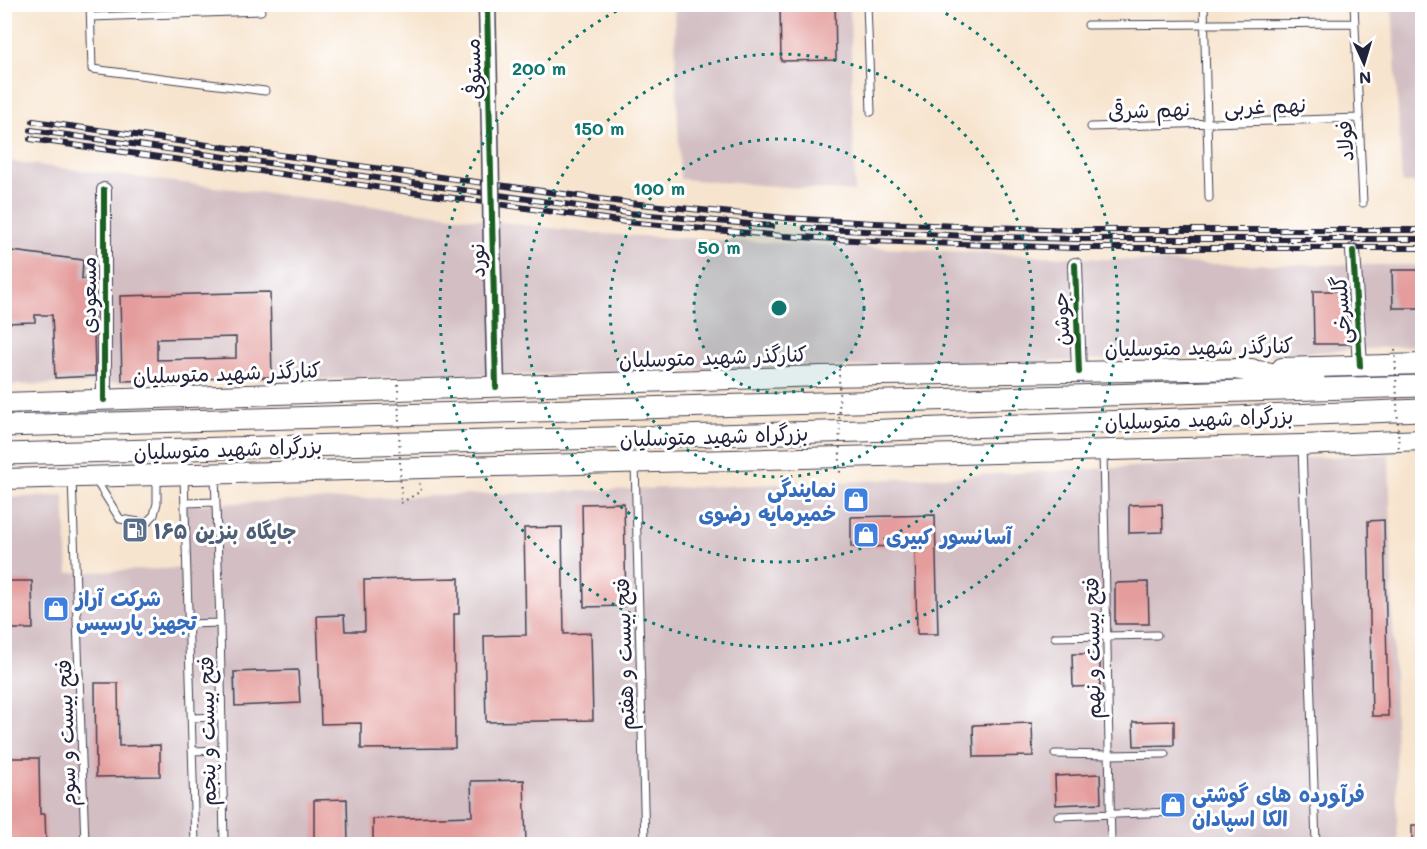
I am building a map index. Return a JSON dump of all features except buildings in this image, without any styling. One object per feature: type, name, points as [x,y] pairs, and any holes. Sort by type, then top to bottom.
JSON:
[{"type":"highway","points":[[1238,369],[1383,387]]},
{"type":"highway","name":"بزرگراه شهید متوسلیان","points":[[4,426],[1422,386]]},
{"type":"highway","name":"بزرگراه شهید متوسلیان","points":[[4,454],[838,432],[1422,410]]},
{"type":"main road","name":"کنارگذر شهید متوسلیان","points":[[4,403],[820,376],[1422,364]]},
{"type":"main road","points":[[4,479],[1422,440]]},
{"type":"street","name":"مستوفی","points":[[486,4],[490,134]]},
{"type":"street","name":"نورد","points":[[490,134],[496,387]]},
{"type":"street","name":"مسعودی","points":[[104,190],[104,400]]},
{"type":"street","name":"گلسرخی","points":[[1353,251],[1360,366]]},
{"type":"street","name":"جوشن","points":[[1075,265],[1078,372]]},
{"type":"lane","points":[[90,4],[92,69],[265,91]]},
{"type":"lane","points":[[867,4],[871,112]]},
{"type":"lane","points":[[1204,4],[1209,198]]},
{"type":"lane","name":"فولاد","points":[[1354,4],[1363,203]]},
{"type":"lane","points":[[91,17],[261,11]]},
{"type":"lane","points":[[1088,25],[1355,23]]},
{"type":"lane","name":"نهم غربی","points":[[1207,123],[1359,118]]},
{"type":"lane","name":"نهم شرقی","points":[[1091,127],[1207,123]]},
{"type":"lane","points":[[1302,445],[1316,844]]},
{"type":"lane","name":"فتح بیست و نهم","points":[[1103,450],[1112,844]]},
{"type":"lane","name":"فتح بیست و هفتم","points":[[634,462],[645,844]]},
{"type":"lane","name":"فتح بیست و پنجم","points":[[216,473],[224,844]]},
{"type":"lane","name":"فتح بیست و پنجم","points":[[184,474],[195,844]]},
{"type":"lane","points":[[94,476],[120,519],[146,523],[154,515],[157,503],[157,475]]},
{"type":"lane","name":"فتح بیست و سوم","points":[[72,477],[86,844]]},
{"type":"lane","points":[[185,503],[215,502]]},
{"type":"lane","points":[[188,624],[220,623]]},
{"type":"lane","points":[[1055,637],[1157,635]]},
{"type":"lane","points":[[191,718],[222,717]]},
{"type":"lane","points":[[192,751],[222,750]]},
{"type":"lane","points":[[1055,754],[1165,754]]},
{"type":"lane","points":[[1058,816],[1175,812]]},
{"type":"path","points":[[1395,350],[1399,452]]},
{"type":"path","points":[[838,369],[840,476]]},
{"type":"path","points":[[398,384],[401,503],[421,491]]},
{"type":"shaded area","points":[[674,5],[850,5],[855,192],[680,179]]},
{"type":"shaded area","points":[[1392,5],[1422,5],[1422,183],[1402,183]]},
{"type":"shaded area","points":[[4,161],[600,234],[1205,264],[1422,265],[1422,345],[1273,355],[607,373],[5,385]]},
{"type":"shaded area","points":[[1389,454],[1398,844],[5,844],[5,498],[64,495],[68,573],[181,568],[180,505],[838,482]]},
{"type":"railway","points":[[33,121],[629,203],[785,218],[1074,230],[1422,230]]},
{"type":"railway","points":[[31,130],[628,213],[772,226]]},
{"type":"railway","points":[[30,139],[626,222],[783,236],[1074,248],[1422,248]]},
{"type":"railway","points":[[805,228],[1074,239],[1422,239]]},
{"type":"cycle path","points":[[487,4],[496,387]]},
{"type":"cycle path","points":[[104,190],[104,400]]},
{"type":"cycle path","points":[[1353,251],[1360,366]]},
{"type":"cycle path","points":[[1075,265],[1079,372]]},
{"type":"place","name":"نمایندگی خمیرمایه رضوی","points":[[856,500]]},
{"type":"place","name":"جایگاه بنزین ۱۶۵","points":[[135,530]]},
{"type":"place","name":"آسانسور کبیری","points":[[866,535]]},
{"type":"place","name":"شرکت آراز تجهیز پارسیس","points":[[56,609]]},
{"type":"place","name":"فرآورده های گوشتی الکا اسپادان","points":[[1173,805]]}]
